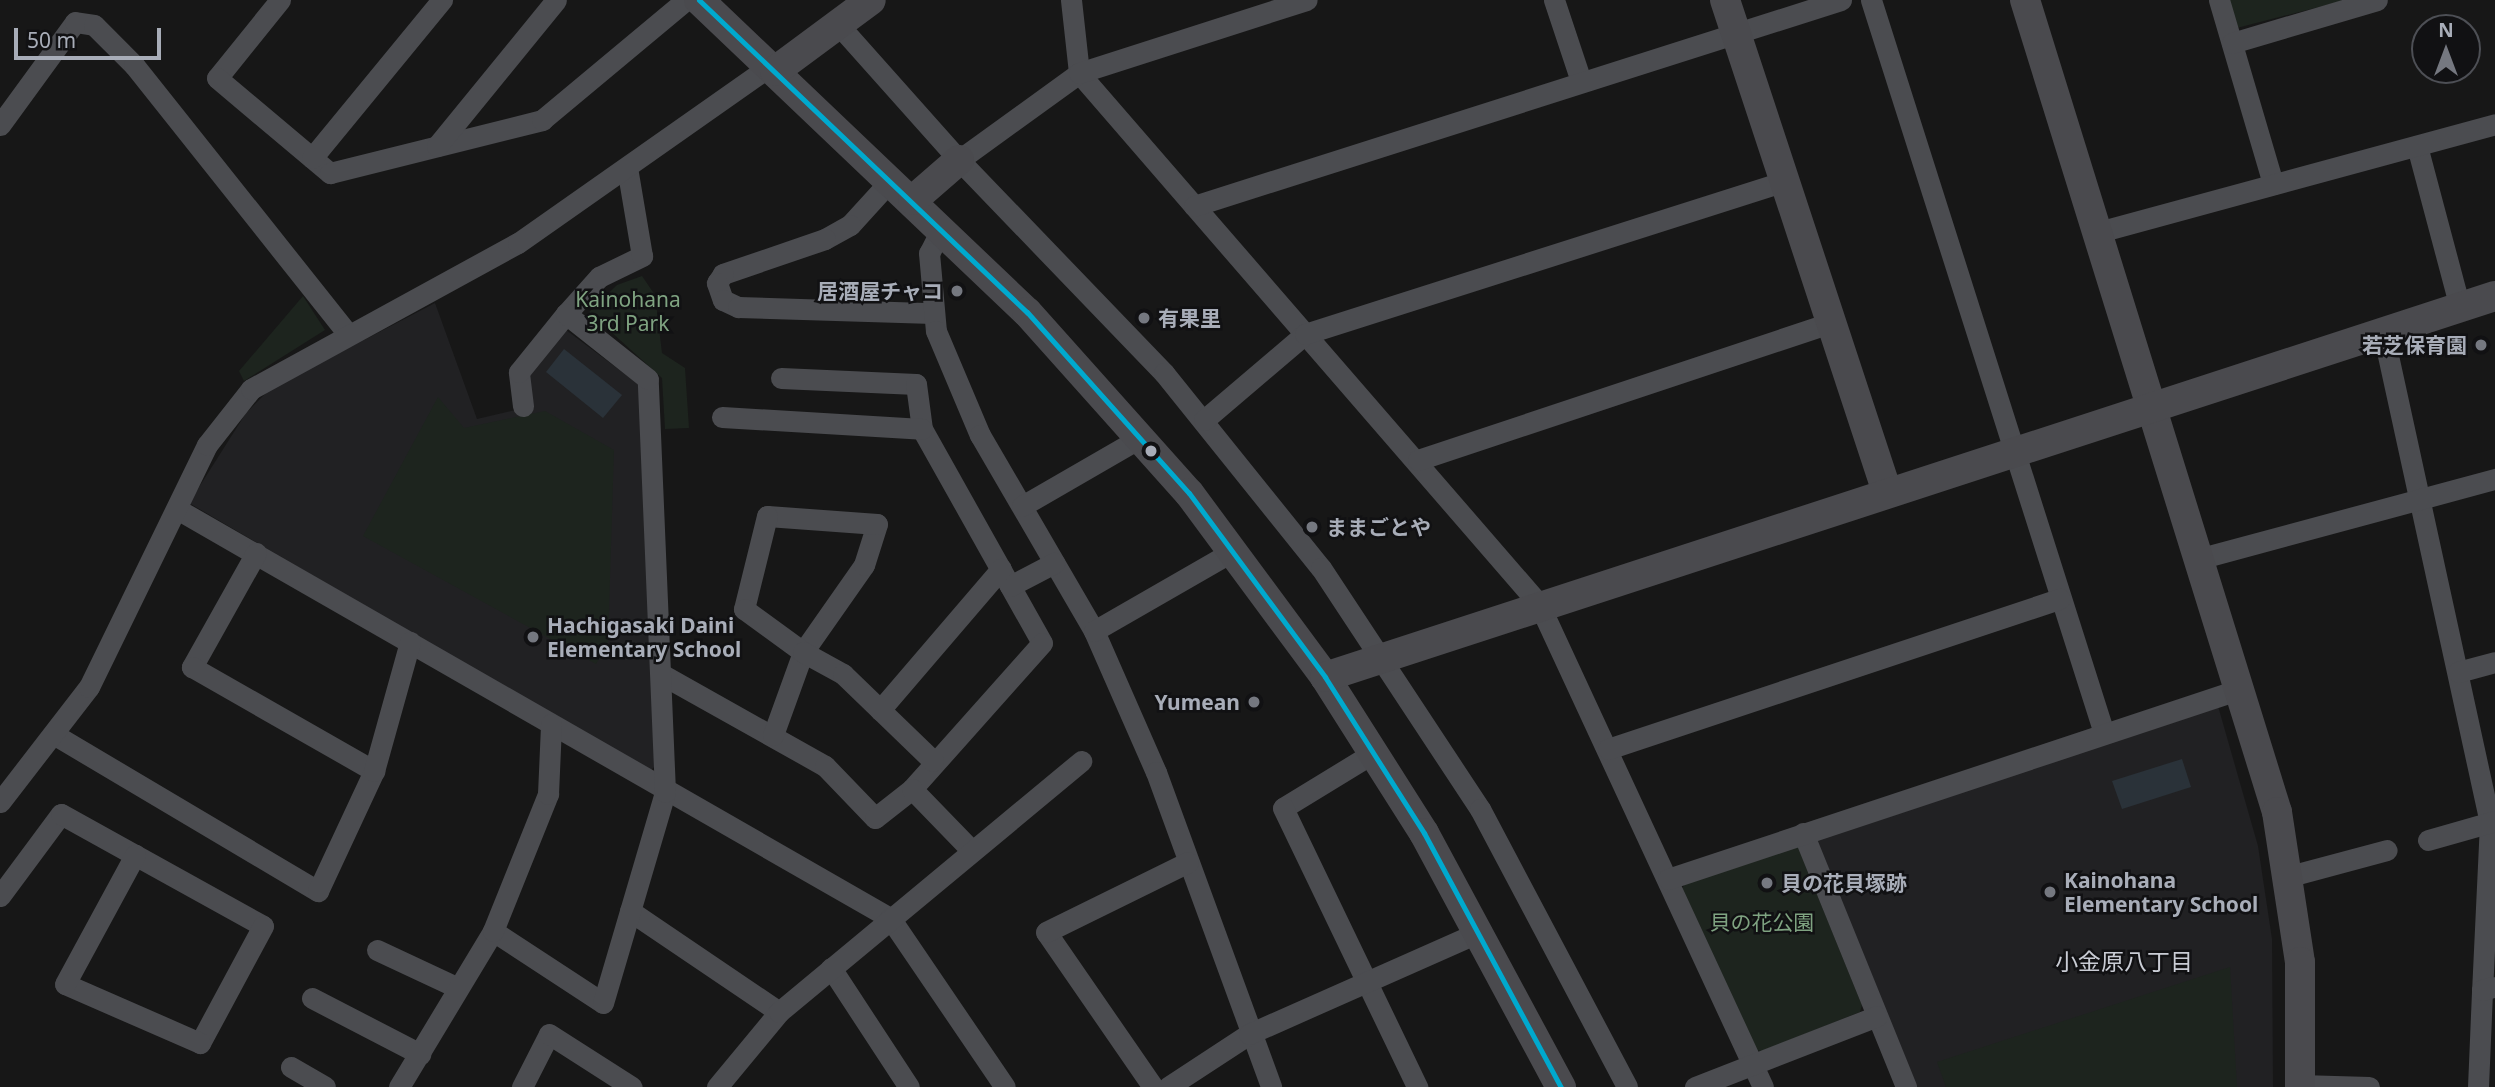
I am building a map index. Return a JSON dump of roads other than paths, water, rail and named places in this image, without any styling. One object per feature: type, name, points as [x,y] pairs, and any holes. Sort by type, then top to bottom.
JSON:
[{"type":"street","points":[[280,0],[217,78],[330,173],[542,120],[686,0]]},
{"type":"street","points":[[312,158],[442,0]]},
{"type":"street","points":[[438,146],[556,0]]},
{"type":"street","points":[[699,0],[942,228],[1140,438],[1233,551],[1325,677],[1373,753],[1481,931],[1561,1087]]},
{"type":"street","points":[[0,802],[55,735],[94,678],[207,445],[251,389],[518,243],[871,0]]},
{"type":"street","points":[[1071,0],[1079,74],[1418,460],[1539,604],[1763,1087]]},
{"type":"street","points":[[913,200],[959,160],[1079,74],[1270,6],[1307,0]]},
{"type":"street","points":[[1555,0],[1581,81]]},
{"type":"street","points":[[1725,0],[1782,182],[1887,492]]},
{"type":"street","points":[[1194,206],[1581,81],[1735,37],[1841,0]]},
{"type":"street","points":[[1871,0],[2104,733]]},
{"type":"street","points":[[2025,0],[2095,233],[2240,689],[2290,876],[2300,962],[2300,1086],[2369,1087]]},
{"type":"street","points":[[2219,0],[2273,184]]},
{"type":"street","points":[[2232,43],[2377,0]]},
{"type":"street","points":[[0,125],[75,22],[94,25],[134,65],[348,334]]},
{"type":"street","points":[[836,22],[959,160],[1075,275],[1204,421],[1383,657],[1538,911],[1627,1087]]},
{"type":"street","points":[[2095,233],[2495,124]]},
{"type":"street","points":[[2417,146],[2459,304]]},
{"type":"street","points":[[523,406],[519,372],[599,277],[642,256],[627,167]]},
{"type":"street","points":[[891,180],[850,225],[825,239],[723,274],[717,283],[723,300],[738,307],[933,313]]},
{"type":"street","points":[[1204,421],[1305,334],[1782,182]]},
{"type":"street","points":[[942,228],[929,253],[933,313],[964,402],[1094,632],[1188,862],[1249,1034],[1271,1087]]},
{"type":"street","points":[[1325,677],[1539,604],[2382,328],[2459,304],[2495,296]]},
{"type":"street","points":[[493,931],[603,1003],[665,792],[648,379],[566,314]]},
{"type":"street","points":[[1418,460],[1830,323]]},
{"type":"street","points":[[2382,328],[2492,822],[2488,988],[2478,1087]]},
{"type":"street","points":[[661,674],[825,766],[875,818],[912,789],[933,761],[1042,643],[922,429],[916,384],[781,378]]},
{"type":"street","points":[[722,417],[922,429]]},
{"type":"street","points":[[1022,506],[1140,438]]},
{"type":"street","points":[[2198,559],[2495,479]]},
{"type":"street","points":[[177,509],[665,792],[890,918],[1005,1087]]},
{"type":"street","points":[[773,735],[803,652],[864,565],[877,524],[766,516],[744,609],[803,652],[843,674],[933,761]]},
{"type":"street","points":[[1094,632],[1233,551]]},
{"type":"street","points":[[256,553],[192,667],[374,771]]},
{"type":"street","points":[[880,710],[1005,577],[1055,563]]},
{"type":"street","points":[[1608,749],[2060,599]]},
{"type":"street","points":[[55,735],[318,891],[374,771],[410,642]]},
{"type":"street","points":[[2458,673],[2495,662]]},
{"type":"street","points":[[1668,879],[2240,689]]},
{"type":"street","points":[[399,1087],[420,1054],[454,986],[493,931],[548,794],[551,724]]},
{"type":"street","points":[[1373,753],[1283,808],[1417,1087]]},
{"type":"street","points":[[720,1086],[779,1012],[1082,761]]},
{"type":"street","points":[[912,789],[972,851]]},
{"type":"street","points":[[0,896],[61,814],[135,855],[263,926],[200,1043],[65,984],[135,855]]},
{"type":"street","points":[[2428,840],[2492,822]]},
{"type":"street","points":[[1803,833],[1906,1087]]},
{"type":"street","points":[[2290,876],[2387,850]]},
{"type":"street","points":[[1153,1087],[1046,932],[1188,862]]},
{"type":"street","points":[[630,911],[779,1012]]},
{"type":"street","points":[[1168,1087],[1249,1034],[1481,931]]},
{"type":"street","points":[[377,950],[454,986]]},
{"type":"street","points":[[831,968],[909,1087]]},
{"type":"street","points":[[312,998],[420,1054]]},
{"type":"street","points":[[1695,1087],[1877,1016]]},
{"type":"street","points":[[522,1087],[549,1034],[632,1087]]},
{"type":"street","points":[[291,1067],[326,1087]]},
{"type":"place","name":"居酒屋チャコ","points":[[957,291]]},
{"type":"place","name":"有果里","points":[[1144,318]]},
{"type":"place","name":"若芝保育園","points":[[2481,345]]},
{"type":"place","name":"ままごとや","points":[[1312,527]]},
{"type":"place","name":"Hachigasaki Daini Elementary School","points":[[533,637]]},
{"type":"place","name":"Yumean","points":[[1254,702]]},
{"type":"place","name":"貝の花貝塚跡","points":[[1767,883]]},
{"type":"place","name":"Kainohana Elementary School","points":[[2050,892]]},
{"type":"district","name":"小金原八丁目","points":[[2124,961]]},
{"type":"park label","name":"Kainohana 3rd Park","points":[[628,311]]},
{"type":"park label","name":"貝の花公園","points":[[1762,922]]}]
